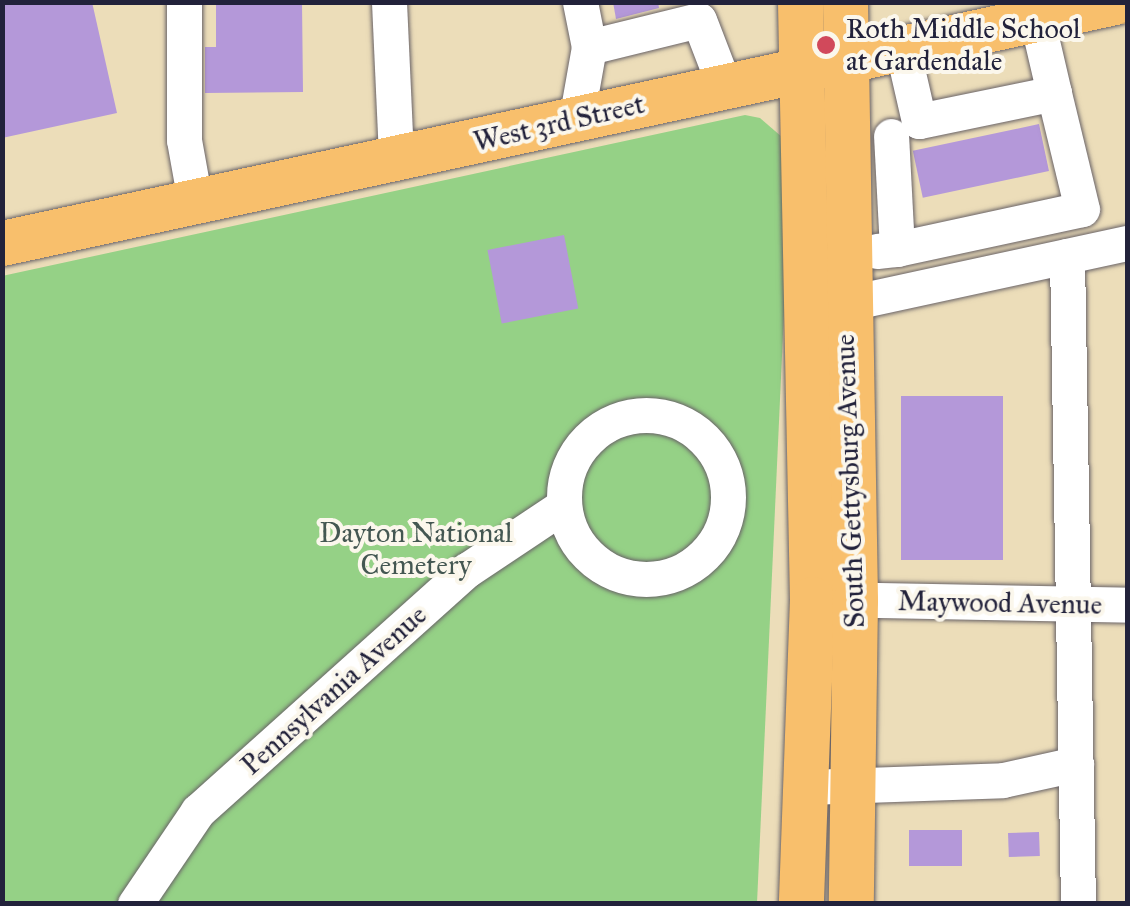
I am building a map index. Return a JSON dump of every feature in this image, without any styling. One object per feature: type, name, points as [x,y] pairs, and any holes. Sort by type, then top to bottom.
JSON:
[{"type":"main road","name":"South Gettysburg Avenue","points":[[800,2],[834,599],[854,790],[851,904]]},
{"type":"main road","name":"South Gettysburg Avenue","points":[[801,904],[807,786],[834,599],[845,304],[844,2]]},
{"type":"main road","name":"West 3rd Street","points":[[2,243],[576,120],[902,47],[1023,15],[1115,2]]},
{"type":"street","points":[[184,2],[184,140],[195,201]]},
{"type":"street","points":[[390,2],[396,158]]},
{"type":"street","points":[[576,120],[589,47],[580,2]]},
{"type":"street","points":[[589,47],[704,11],[724,85]]},
{"type":"street","points":[[845,254],[897,250],[1082,209],[1054,93],[1023,15]]},
{"type":"street","points":[[897,250],[905,129],[902,47]]},
{"type":"street","points":[[845,136],[905,129],[1054,93]]},
{"type":"street","points":[[845,304],[1128,243]]},
{"type":"street","points":[[1067,256],[1078,904]]},
{"type":"street","points":[[638,415],[666,417],[701,437],[725,471],[729,498],[710,550],[690,568],[650,579],[609,572],[587,556],[564,506],[564,481],[588,438],[638,415]]},
{"type":"street","name":"Pennsylvania Avenue","points":[[135,904],[198,811],[467,570],[564,506]]},
{"type":"street","name":"Maywood Avenue","points":[[834,599],[1128,605]]},
{"type":"street","points":[[807,786],[854,790],[1004,780],[1076,764]]},
{"type":"green space","name":"Dayton National Cemetery","points":[[745,115],[760,118],[782,137],[786,268],[757,903],[3,903],[2,276]]},
{"type":"building","points":[[2,2],[92,2],[117,113],[2,138]]},
{"type":"building","points":[[216,2],[302,2],[303,92],[205,93],[205,47],[216,47]]},
{"type":"building","points":[[613,2],[658,2],[659,8],[616,19]]},
{"type":"building","points":[[1039,124],[1049,171],[923,198],[913,151]]},
{"type":"building","points":[[564,235],[578,309],[502,324],[487,250]]},
{"type":"building","points":[[901,396],[1003,396],[1003,560],[901,560]]},
{"type":"building","points":[[909,830],[962,830],[962,866],[909,866]]},
{"type":"building","points":[[1039,832],[1040,856],[1009,857],[1008,833]]},
{"type":"place","name":"Roth Middle School at Gardendale","points":[[826,45]]}]
